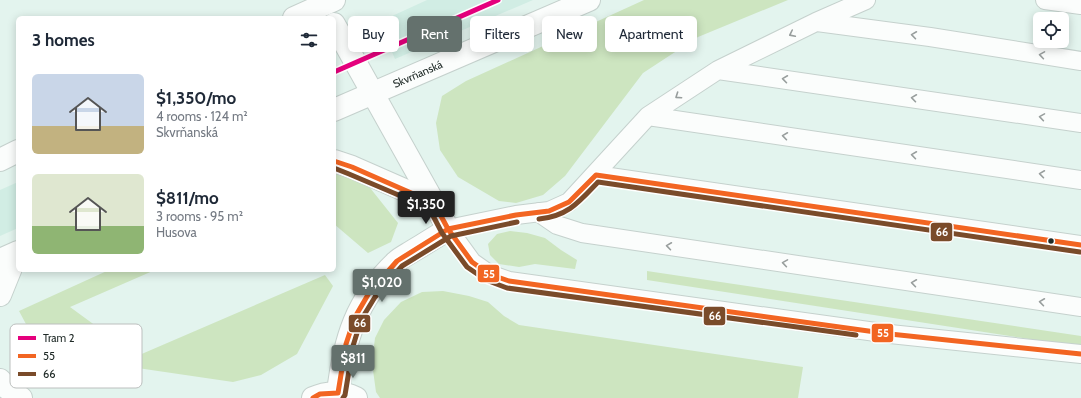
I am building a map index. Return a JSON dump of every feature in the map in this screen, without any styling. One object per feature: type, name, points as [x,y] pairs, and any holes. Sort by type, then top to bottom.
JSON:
[{"type":"main road","name":"Skvrňanská","points":[[336,109],[589,0]]},
{"type":"main road","points":[[301,16],[329,8]]},
{"type":"main road","points":[[313,398],[320,394],[347,395],[341,370],[346,344],[355,317],[369,292],[397,261],[448,229],[336,28]]},
{"type":"main road","points":[[0,160],[16,152]]},
{"type":"main road","points":[[336,162],[434,203]]},
{"type":"main road","points":[[0,295],[12,255]]},
{"type":"main road","points":[[0,380],[7,388],[21,398]]},
{"type":"lane","points":[[866,0],[816,22],[718,70],[648,116],[596,175],[569,202],[549,211],[516,214],[448,229],[472,262],[489,274],[509,281],[890,334],[1081,354]]},
{"type":"lane","points":[[1046,0],[1081,5]]},
{"type":"lane","points":[[816,22],[930,37],[1081,61]]},
{"type":"lane","points":[[718,70],[1081,123]]},
{"type":"lane","points":[[648,116],[1081,180]]},
{"type":"lane","points":[[596,175],[1081,245]]},
{"type":"lane","points":[[538,212],[556,225],[582,233],[1081,307]]},
{"type":"shaded area","points":[[427,0],[533,0],[496,16],[470,16],[470,27],[462,30],[462,16],[407,16],[407,52],[411,52],[395,59],[392,52],[399,52],[399,16],[392,16]]},
{"type":"shaded area","points":[[16,183],[16,229],[0,236],[0,190]]},
{"type":"green space","points":[[644,0],[788,0],[697,38],[697,16],[609,16]]},
{"type":"green space","points":[[605,18],[605,52],[675,52],[643,73],[565,176],[543,195],[516,203],[499,201],[458,177],[440,150],[436,123],[442,96],[466,81],[530,52],[534,52],[534,50],[542,46],[542,52],[597,52],[597,21]]},
{"type":"green space","points":[[336,168],[359,174],[398,223],[391,242],[368,253],[336,226]]},
{"type":"green space","points":[[510,231],[527,233],[545,238],[577,260],[575,269],[535,264],[519,267],[499,264],[490,255],[488,244],[497,234]]},
{"type":"green space","points":[[647,271],[1081,336],[1081,347],[647,280]]},
{"type":"green space","points":[[105,272],[150,272],[70,307],[93,324],[26,324],[19,311]]},
{"type":"green space","points":[[325,275],[333,286],[297,354],[261,375],[233,382],[142,369],[142,354]]},
{"type":"green space","points":[[443,291],[469,296],[488,302],[504,316],[519,325],[803,367],[798,398],[380,398],[376,392],[372,363],[375,338],[384,320],[401,302],[422,292]]},
{"type":"tram line","name":"2","points":[[336,71],[498,0]]},
{"type":"transit line","name":"55","points":[[336,162],[352,167],[434,203],[448,229],[472,262],[489,274],[509,281],[890,334],[1081,354]]},
{"type":"transit line","name":"66","points":[[336,169],[429,208],[442,233],[467,267],[486,280],[507,288],[856,335]]},
{"type":"transit line","name":"55","points":[[313,398],[320,394],[338,393],[346,344],[355,317],[369,293],[397,261],[448,229],[516,215],[549,211],[569,202],[596,175],[1081,245]]},
{"type":"transit line","name":"66","points":[[539,219],[558,215],[572,207],[579,202],[598,182],[1080,252]]},
{"type":"transit line","name":"66","points":[[343,398],[345,395],[353,346],[361,320],[375,297],[402,266],[451,236],[517,222]]}]
